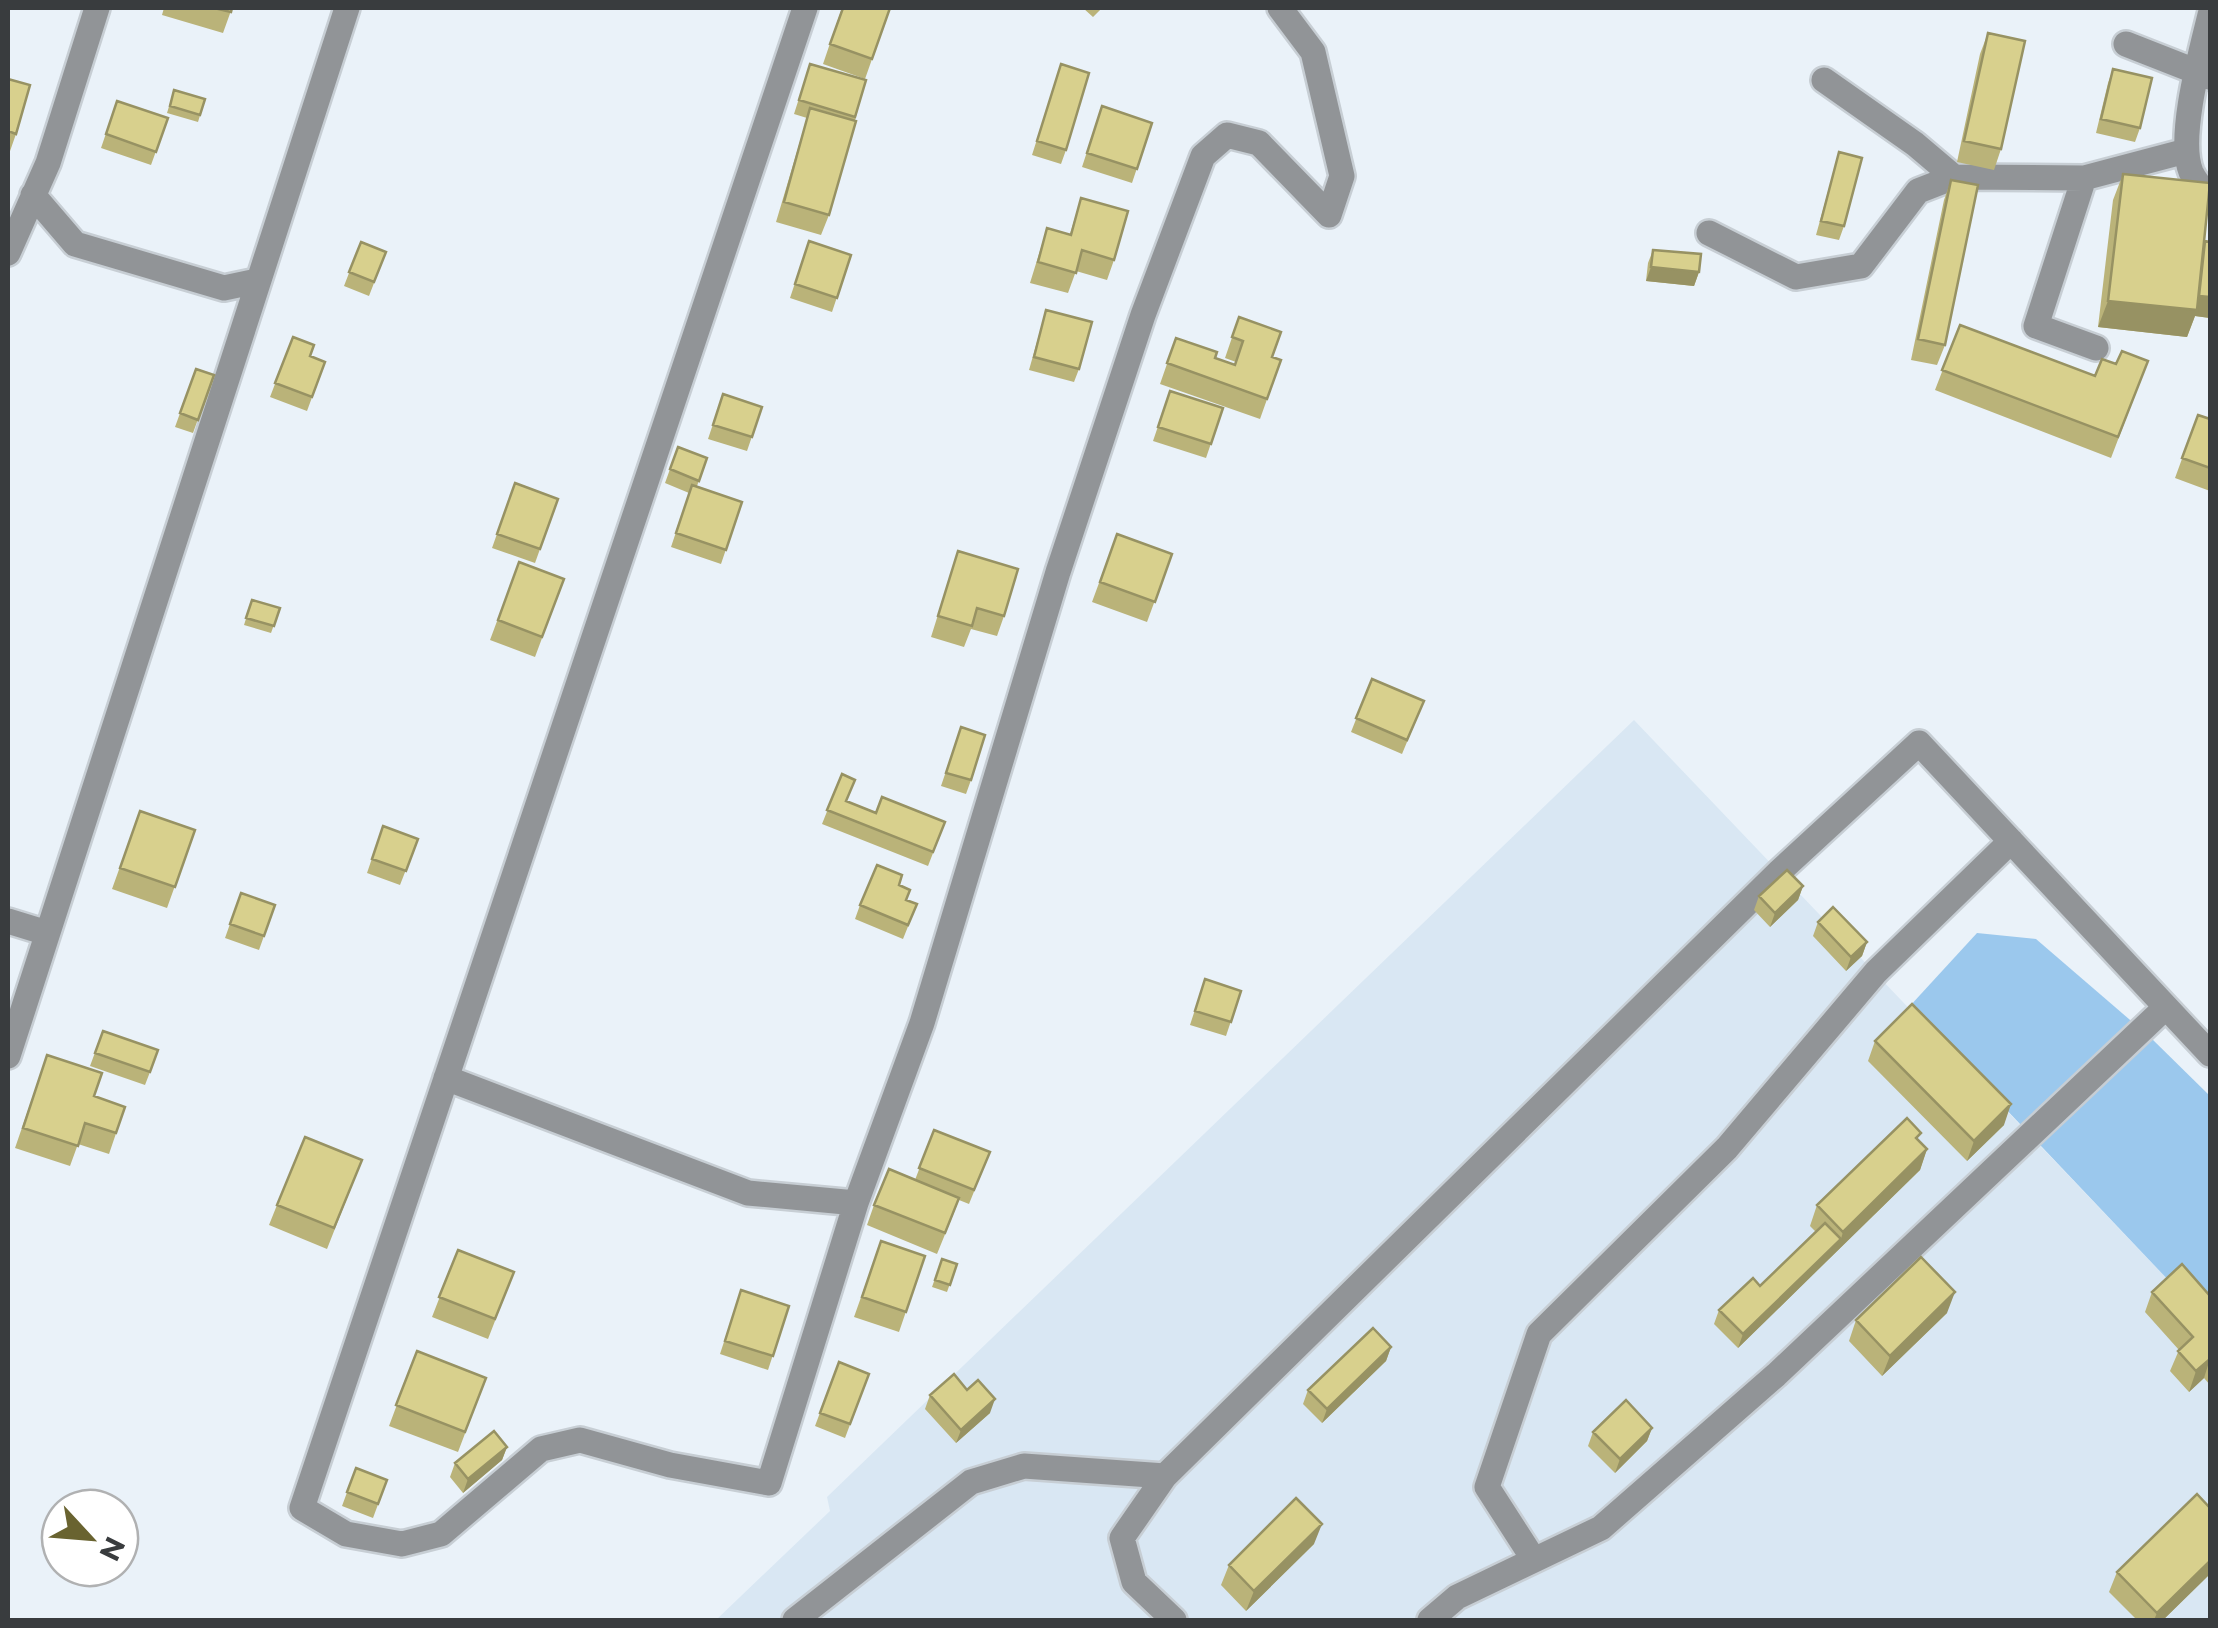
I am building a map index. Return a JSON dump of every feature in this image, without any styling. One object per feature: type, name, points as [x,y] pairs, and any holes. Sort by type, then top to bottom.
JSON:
[{"type":"street","points":[[8,253],[48,162],[96,8]]},
{"type":"street","points":[[8,1056],[347,8]]},
{"type":"street","points":[[805,8],[302,1508],[346,1534],[402,1544],[440,1534],[541,1449],[580,1440],[670,1465],[769,1483],[856,1203],[922,1023],[1029,665],[1142,315],[1203,156],[1228,136],[1258,143],[1330,214],[1342,176],[1313,52],[1280,8]]},
{"type":"street","points":[[2210,15],[2203,75],[2186,151],[2192,174],[2210,197]]},
{"type":"street","points":[[2126,44],[2203,75]]},
{"type":"street","points":[[1824,80],[1916,144],[1954,177]]},
{"type":"street","points":[[1709,233],[1796,277],[1861,266],[1918,191],[1954,177],[2084,178],[2186,151]]},
{"type":"street","points":[[2084,178],[2036,326],[2096,348]]},
{"type":"street","points":[[34,195],[74,244],[224,288],[256,281]]},
{"type":"street","points":[[1174,1620],[1134,1582],[1122,1538],[1164,1476],[1780,871],[1920,743],[2210,1054]]},
{"type":"street","points":[[1534,1560],[1487,1487],[1539,1334],[1727,1148],[1876,972],[2011,841]]},
{"type":"street","points":[[8,920],[47,933]]},
{"type":"street","points":[[1430,1620],[1458,1597],[1601,1528],[1776,1375],[2166,1007]]},
{"type":"street","points":[[446,1078],[748,1193],[856,1203]]},
{"type":"street","points":[[795,1620],[971,1482],[1024,1466],[1164,1476]]},
{"type":"shaded area","points":[[1634,720],[2210,1324],[2210,1620],[716,1620],[830,1511],[827,1497]]},
{"type":"shaded area","points":[[1977,933],[2036,939],[2151,1038],[2210,1096],[2210,1324],[1909,1007]]},
{"type":"building","points":[[843,8],[890,8],[872,59],[830,44]]},
{"type":"building","points":[[1988,33],[2025,41],[2001,149],[1964,141]]},
{"type":"building","points":[[810,64],[866,80],[855,117],[799,100]]},
{"type":"building","points":[[1061,64],[1089,73],[1066,150],[1037,141]]},
{"type":"building","points":[[2113,69],[2152,78],[2140,128],[2101,119]]},
{"type":"building","points":[[8,79],[30,85],[16,134],[8,131]]},
{"type":"building","points":[[174,90],[205,99],[200,115],[170,106]]},
{"type":"building","points":[[117,101],[168,118],[156,152],[106,134]]},
{"type":"building","points":[[1102,106],[1152,123],[1137,169],[1087,153]]},
{"type":"building","points":[[810,108],[856,121],[829,215],[784,202]]},
{"type":"building","points":[[1839,152],[1862,158],[1844,226],[1821,221]]},
{"type":"building","points":[[2123,174],[2210,183],[2197,310],[2108,301]]},
{"type":"building","points":[[1951,180],[1978,185],[1945,345],[1918,339]]},
{"type":"building","points":[[1081,198],[1128,211],[1114,260],[1082,250],[1076,273],[1038,262],[1047,228],[1071,235]]},
{"type":"building","points":[[809,241],[851,255],[837,298],[795,284]]},
{"type":"building","points":[[2205,241],[2210,242],[2210,297],[2199,296]]},
{"type":"building","points":[[361,242],[386,252],[374,282],[349,272]]},
{"type":"building","points":[[1653,250],[1701,254],[1699,272],[1651,267]]},
{"type":"building","points":[[1046,310],[1092,322],[1079,369],[1034,357]]},
{"type":"building","points":[[1239,317],[1281,332],[1272,357],[1281,360],[1267,399],[1167,363],[1176,338],[1217,352],[1215,358],[1235,365],[1243,341],[1232,337]]},
{"type":"building","points":[[1960,325],[2095,376],[2102,359],[2116,364],[2122,351],[2148,361],[2118,437],[1942,370]]},
{"type":"building","points":[[293,337],[314,345],[310,356],[325,362],[312,397],[275,383]]},
{"type":"building","points":[[196,369],[214,375],[198,420],[180,413]]},
{"type":"building","points":[[1170,391],[1223,408],[1211,444],[1158,427]]},
{"type":"building","points":[[723,394],[762,407],[752,437],[713,425]]},
{"type":"building","points":[[2198,415],[2210,419],[2210,468],[2182,458]]},
{"type":"building","points":[[678,447],[707,458],[699,481],[670,469]]},
{"type":"building","points":[[515,483],[558,499],[540,549],[497,534]]},
{"type":"building","points":[[692,485],[742,502],[726,550],[676,533]]},
{"type":"building","points":[[1117,534],[1172,554],[1155,602],[1100,582]]},
{"type":"building","points":[[958,551],[1018,569],[1004,616],[977,608],[972,626],[938,616]]},
{"type":"building","points":[[519,562],[564,579],[542,637],[498,620]]},
{"type":"building","points":[[252,600],[280,608],[274,626],[246,618]]},
{"type":"building","points":[[1372,679],[1424,701],[1407,740],[1356,718]]},
{"type":"building","points":[[961,727],[985,735],[971,780],[946,773]]},
{"type":"building","points":[[842,774],[855,780],[846,801],[876,813],[882,797],[945,822],[933,852],[827,810]]},
{"type":"building","points":[[140,811],[195,830],[175,887],[120,868]]},
{"type":"building","points":[[383,826],[418,839],[406,871],[372,859]]},
{"type":"building","points":[[877,865],[902,875],[899,885],[910,890],[906,900],[917,904],[908,925],[860,905]]},
{"type":"building","points":[[1787,870],[1803,886],[1775,913],[1759,896]]},
{"type":"building","points":[[241,893],[275,905],[264,936],[230,924]]},
{"type":"building","points":[[1833,907],[1867,942],[1851,957],[1818,922]]},
{"type":"building","points":[[1205,979],[1241,991],[1231,1022],[1195,1011]]},
{"type":"building","points":[[1912,1004],[2011,1104],[1974,1141],[1875,1041]]},
{"type":"building","points":[[103,1031],[158,1050],[150,1072],[95,1053]]},
{"type":"building","points":[[47,1055],[102,1073],[94,1096],[125,1107],[116,1133],[85,1123],[78,1146],[23,1128]]},
{"type":"building","points":[[1907,1118],[1921,1133],[1916,1138],[1927,1149],[1843,1232],[1817,1205]]},
{"type":"building","points":[[934,1130],[990,1152],[974,1190],[919,1168]]},
{"type":"building","points":[[305,1137],[362,1160],[334,1228],[277,1205]]},
{"type":"building","points":[[889,1169],[959,1198],[945,1233],[874,1205]]},
{"type":"building","points":[[1825,1223],[1841,1239],[1743,1334],[1719,1310],[1753,1278],[1760,1286]]},
{"type":"building","points":[[881,1241],[925,1256],[906,1312],[862,1297]]},
{"type":"building","points":[[458,1250],[514,1272],[495,1319],[439,1297]]},
{"type":"building","points":[[1921,1257],[1955,1292],[1890,1356],[1856,1320]]},
{"type":"building","points":[[942,1259],[957,1264],[950,1285],[935,1280]]},
{"type":"building","points":[[2182,1264],[2210,1296],[2210,1359],[2196,1371],[2178,1351],[2193,1337],[2152,1292]]},
{"type":"building","points":[[741,1290],[789,1306],[773,1356],[725,1341]]},
{"type":"building","points":[[1373,1328],[1391,1347],[1327,1409],[1308,1390]]},
{"type":"building","points":[[417,1351],[486,1378],[465,1432],[396,1405]]},
{"type":"building","points":[[839,1362],[869,1374],[850,1424],[820,1413]]},
{"type":"building","points":[[954,1374],[967,1390],[978,1380],[995,1399],[961,1430],[930,1395]]},
{"type":"building","points":[[1626,1400],[1652,1428],[1620,1459],[1593,1432]]},
{"type":"building","points":[[494,1431],[507,1447],[468,1479],[455,1463]]},
{"type":"building","points":[[356,1468],[387,1480],[378,1504],[347,1492]]},
{"type":"building","points":[[2197,1494],[2210,1508],[2210,1561],[2157,1613],[2117,1572]]},
{"type":"building","points":[[1296,1498],[1322,1524],[1254,1591],[1229,1565]]}]
